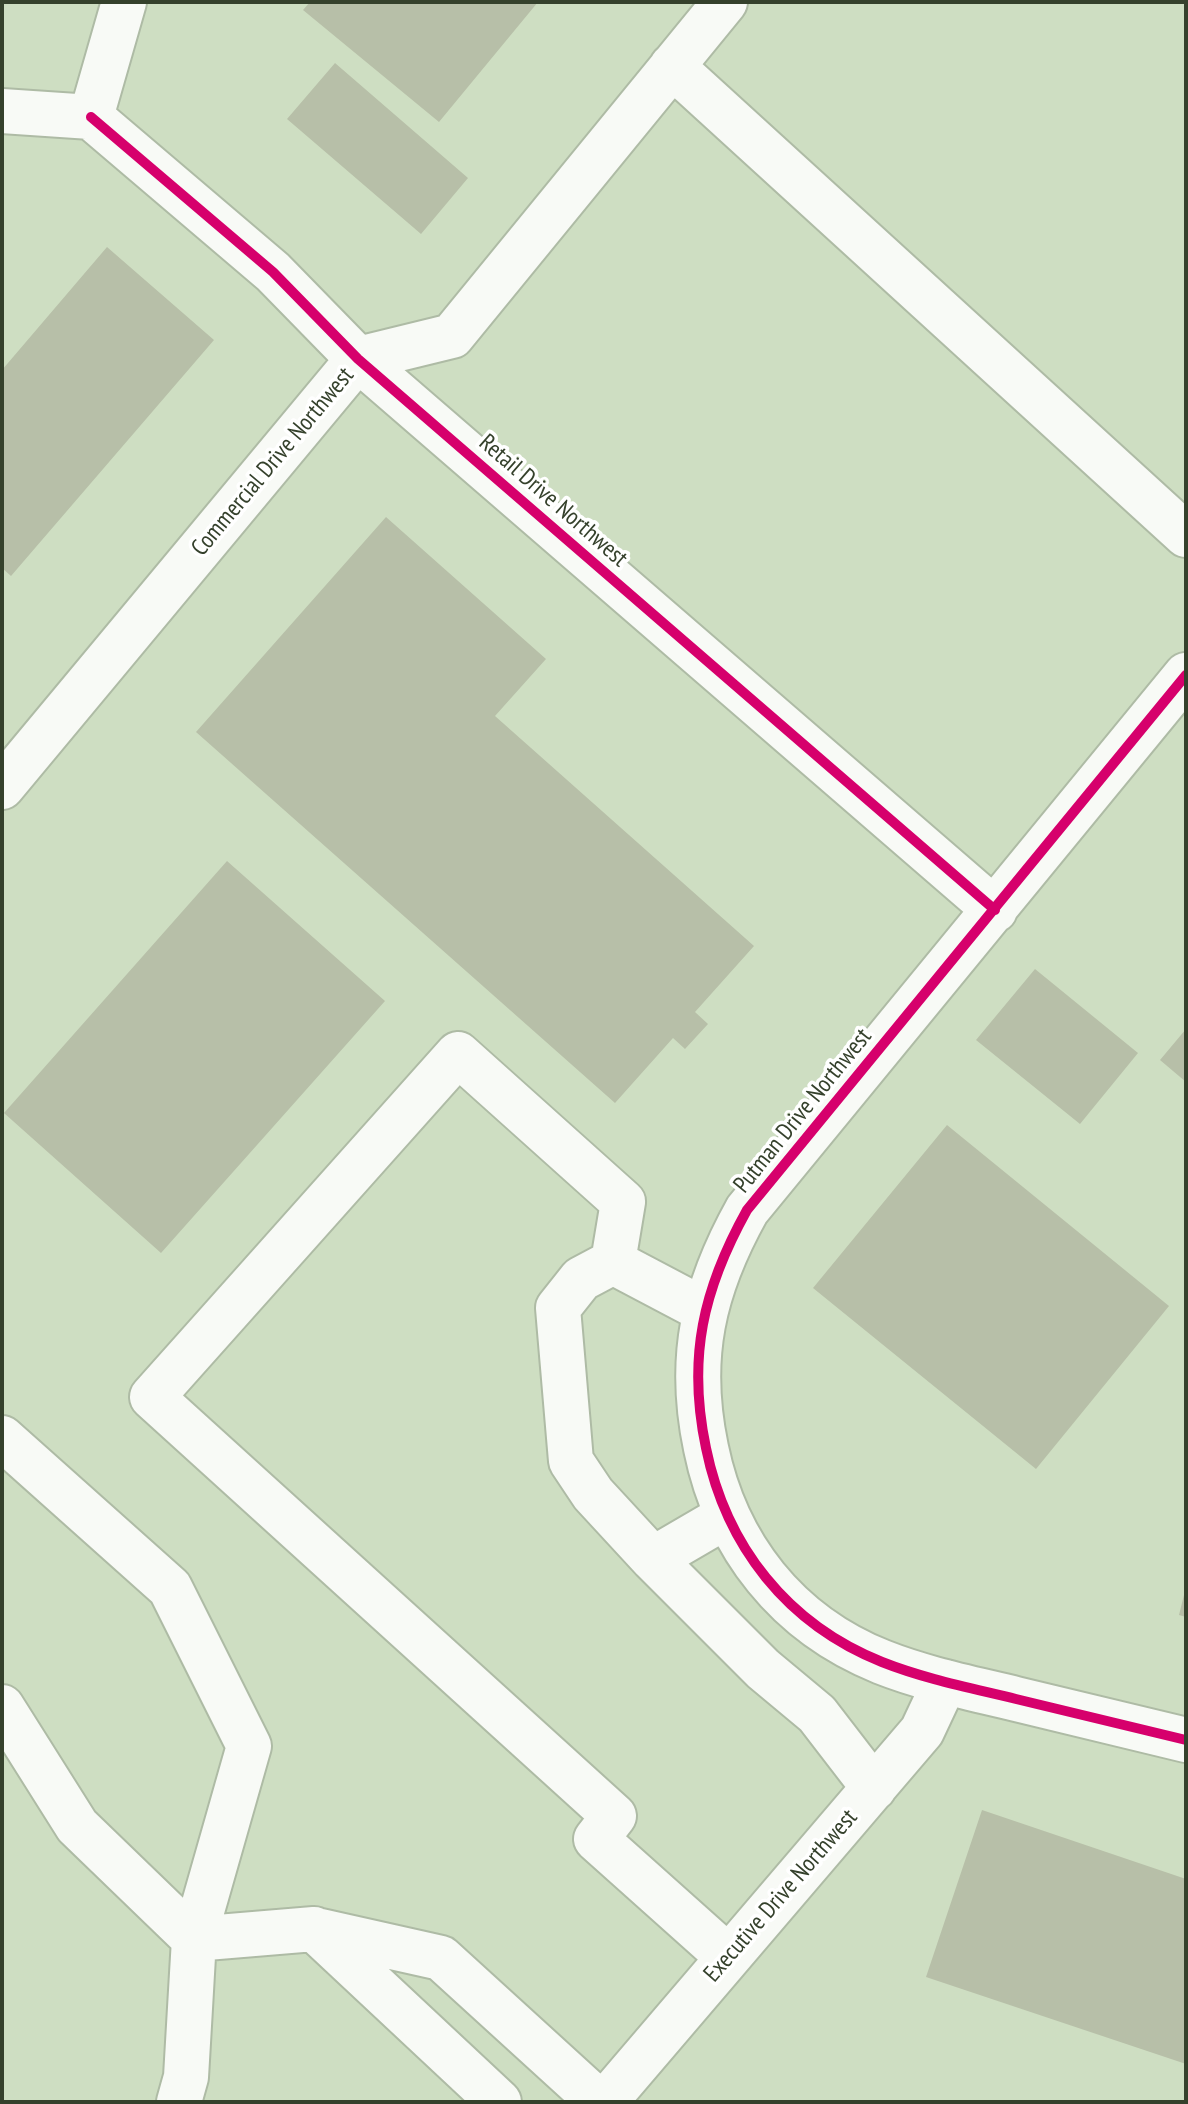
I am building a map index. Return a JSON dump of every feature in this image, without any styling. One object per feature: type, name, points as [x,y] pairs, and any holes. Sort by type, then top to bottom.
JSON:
[{"type":"street","points":[[3,107],[91,117],[124,2]]},
{"type":"street","name":"Commercial Drive Northwest","points":[[3,787],[358,359],[452,336],[725,2]]},
{"type":"street","points":[[672,66],[1186,535]]},
{"type":"street","name":"Retail Drive Northwest","points":[[91,117],[273,272],[358,359],[995,910]]},
{"type":"street","name":"Putman Drive Northwest","points":[[1186,675],[747,1210],[722,1255],[704,1310],[698,1363],[699,1413],[711,1476],[725,1517],[775,1589],[823,1631],[880,1661],[945,1682],[1186,1740]]},
{"type":"street","points":[[613,1262],[623,1202],[458,1054],[152,1397],[614,1816],[596,1839],[728,1957]]},
{"type":"street","points":[[613,1262],[704,1310]]},
{"type":"street","points":[[613,1262],[581,1279],[558,1308],[571,1461],[593,1494],[653,1559],[763,1669],[817,1714],[874,1788]]},
{"type":"street","points":[[2,1438],[170,1588],[249,1746],[194,1939],[186,2077],[179,2102]]},
{"type":"street","points":[[653,1559],[725,1517]]},
{"type":"street","name":"Executive Drive Northwest","points":[[602,2102],[922,1731],[945,1682]]},
{"type":"street","points":[[2,1707],[77,1826],[194,1939],[314,1929],[441,1958],[602,2102]]},
{"type":"street","points":[[314,1929],[499,2102]]},
{"type":"building","points":[[310,2],[538,2],[439,122],[303,10]]},
{"type":"building","points":[[335,63],[468,178],[421,234],[287,119]]},
{"type":"building","points":[[107,247],[214,340],[11,576],[2,568],[2,370]]},
{"type":"building","points":[[386,517],[546,659],[495,716],[754,946],[695,1012],[708,1024],[685,1049],[673,1038],[615,1103],[196,732]]},
{"type":"building","points":[[227,861],[385,1001],[161,1253],[4,1113]]},
{"type":"building","points":[[1035,969],[1138,1053],[1080,1124],[976,1040]]},
{"type":"building","points":[[1186,1029],[1186,1082],[1160,1060]]},
{"type":"building","points":[[947,1125],[1169,1306],[1036,1469],[813,1288]]},
{"type":"building","points":[[1186,1591],[1186,1617],[1179,1615]]},
{"type":"building","points":[[982,1810],[1186,1879],[1186,2064],[926,1977]]},
{"type":"cycle path","points":[[91,117],[273,272],[358,359],[995,910]]},
{"type":"cycle path","points":[[1186,675],[747,1210],[719,1268],[710,1296],[699,1354],[698,1384],[706,1448],[715,1484],[729,1517],[745,1549],[766,1578],[817,1626],[848,1646],[915,1673],[1186,1740]]}]
